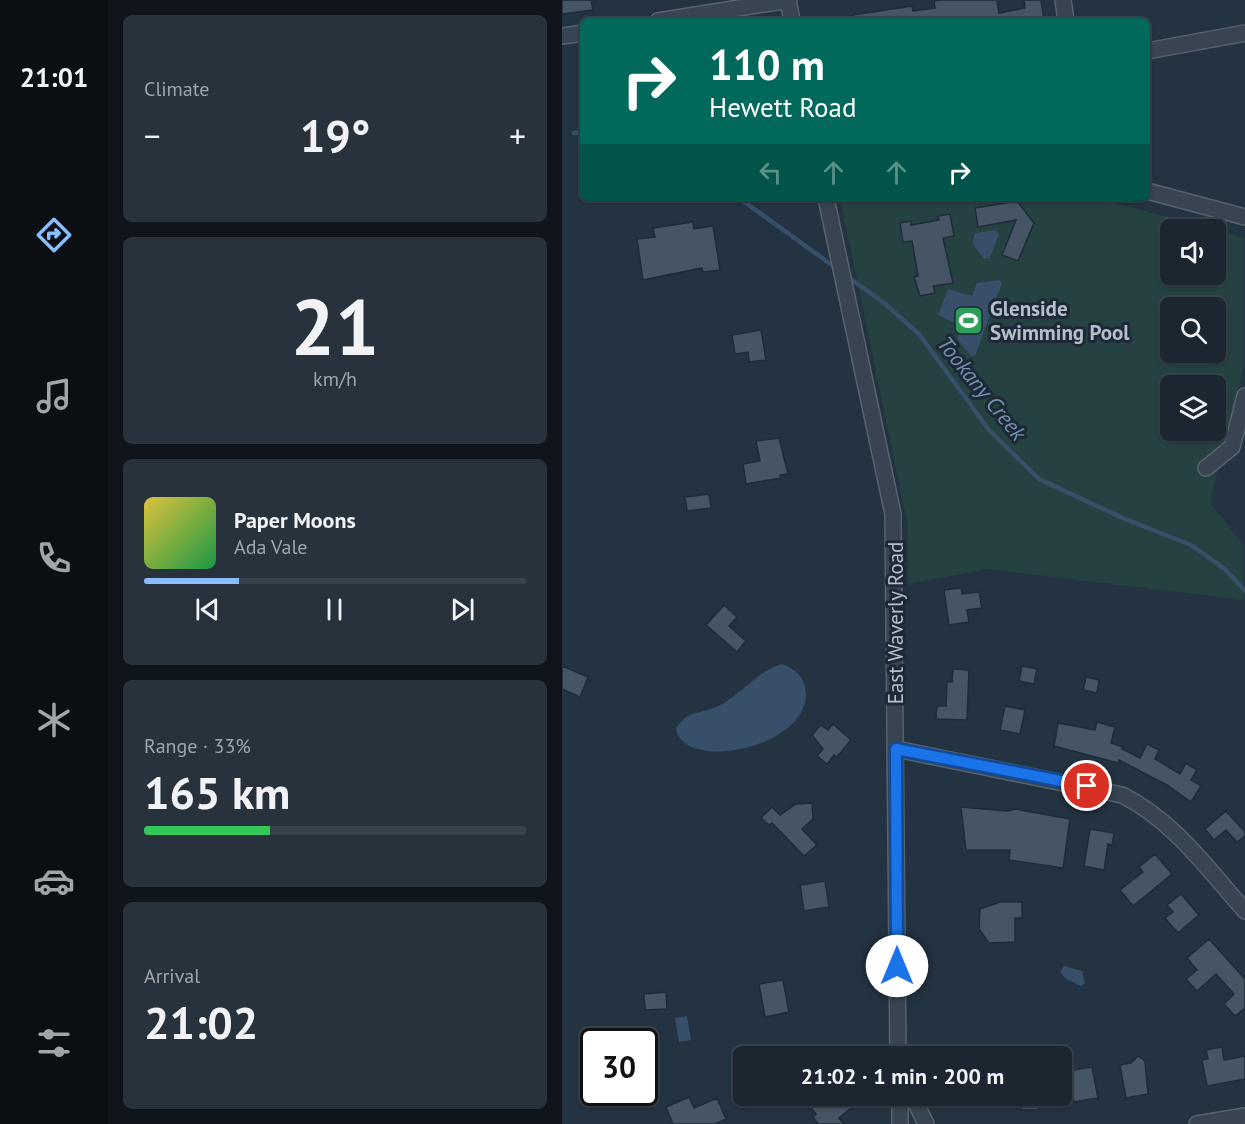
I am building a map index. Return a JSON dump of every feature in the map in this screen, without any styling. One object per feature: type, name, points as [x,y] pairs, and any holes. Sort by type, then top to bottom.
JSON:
[{"type":"street","points":[[677,18],[789,0],[792,18]]},
{"type":"street","points":[[1063,0],[1066,18]]},
{"type":"street","points":[[562,36],[580,33]]},
{"type":"street","points":[[1150,50],[1244,33]]},
{"type":"street","points":[[1150,192],[1244,217]]},
{"type":"street","name":"East Waverly Road","points":[[827,201],[893,514],[898,1046]]},
{"type":"street","points":[[1206,468],[1232,447],[1244,396]]},
{"type":"street","points":[[896,749],[1122,795],[1151,811],[1179,835],[1244,911]]},
{"type":"street","points":[[900,1106],[900,1124]]},
{"type":"street","points":[[917,1106],[926,1124]]},
{"type":"street","points":[[1197,1124],[1244,1116]]},
{"type":"green space","points":[[841,201],[1107,201],[1176,219],[1160,219],[1160,285],[1226,285],[1226,233],[1244,238],[1244,365],[1226,438],[1226,375],[1160,375],[1160,441],[1225,441],[1210,502],[1244,546],[1244,600],[988,569],[908,584],[907,522]]},
{"type":"water","points":[[996,230],[999,234],[990,258],[984,259],[972,243],[975,233]]},
{"type":"water","name":"Glenside Swimming Pool","points":[[999,280],[1002,283],[975,356],[971,356],[957,339],[961,326],[938,315],[948,289],[972,296],[977,283]]},
{"type":"water","points":[[782,664],[799,675],[804,683],[806,694],[801,713],[787,729],[766,741],[743,749],[720,752],[699,749],[683,742],[676,728],[685,718],[725,703],[764,672]]},
{"type":"water","points":[[1064,966],[1082,971],[1085,983],[1081,986],[1066,979],[1060,972]]},
{"type":"water","points":[[687,1016],[691,1040],[679,1042],[675,1018]]},
{"type":"building","points":[[562,0],[591,0],[593,10],[562,14]]},
{"type":"building","points":[[997,0],[999,13],[1025,8],[1024,0],[1041,0],[1044,18],[854,18],[853,15],[912,6],[913,11],[935,8],[934,1]]},
{"type":"building","points":[[1017,201],[1034,223],[1018,261],[1002,255],[1016,220],[978,227],[975,208]]},
{"type":"building","points":[[950,214],[954,236],[943,238],[953,283],[933,286],[935,293],[920,296],[914,277],[918,276],[912,241],[903,242],[900,223],[911,221],[911,225],[939,220],[938,216]]},
{"type":"building","points":[[693,222],[694,229],[713,226],[720,270],[703,272],[702,268],[643,280],[637,239],[655,237],[653,228]]},
{"type":"building","points":[[761,330],[766,360],[749,362],[748,352],[735,354],[732,335]]},
{"type":"building","points":[[779,438],[788,474],[780,475],[781,478],[746,484],[743,464],[760,461],[756,441]]},
{"type":"building","points":[[709,494],[711,508],[687,511],[685,497]]},
{"type":"building","points":[[961,588],[962,594],[979,592],[982,608],[967,610],[969,622],[949,625],[944,590]]},
{"type":"building","points":[[724,605],[737,617],[729,626],[746,641],[737,652],[706,625]]},
{"type":"building","points":[[562,666],[588,677],[580,697],[562,689]]},
{"type":"building","points":[[1022,666],[1037,669],[1034,684],[1019,681]]},
{"type":"building","points":[[953,669],[969,670],[967,720],[936,719],[937,706],[946,706],[947,682],[952,682]]},
{"type":"building","points":[[1086,677],[1099,680],[1097,693],[1083,690]]},
{"type":"building","points":[[1005,706],[1025,710],[1020,734],[1000,730]]},
{"type":"building","points":[[1097,722],[1115,727],[1111,743],[1123,747],[1122,749],[1140,758],[1147,744],[1159,750],[1155,759],[1180,774],[1186,763],[1197,770],[1191,780],[1201,786],[1191,802],[1167,785],[1119,760],[1118,763],[1054,746],[1058,723],[1095,730]]},
{"type":"building","points":[[833,724],[851,740],[837,757],[834,755],[827,764],[817,756],[823,749],[812,735],[821,725],[828,730]]},
{"type":"building","points":[[812,803],[813,819],[802,829],[817,845],[804,856],[772,823],[769,825],[761,818],[772,807],[780,815],[796,804]]},
{"type":"building","points":[[961,807],[1007,811],[1015,809],[1070,819],[1063,868],[1009,860],[1010,850],[966,850]]},
{"type":"building","points":[[1226,811],[1245,832],[1245,836],[1237,842],[1226,830],[1214,840],[1205,829]]},
{"type":"building","points":[[1090,829],[1114,833],[1112,845],[1108,844],[1104,870],[1084,866]]},
{"type":"building","points":[[1155,854],[1172,874],[1133,906],[1120,890],[1143,872],[1139,867]]},
{"type":"building","points":[[825,881],[829,907],[804,911],[800,885]]},
{"type":"building","points":[[1181,894],[1199,915],[1178,933],[1165,918],[1173,912],[1167,905]]},
{"type":"building","points":[[1000,902],[1022,902],[1022,918],[1015,918],[1015,942],[989,943],[979,929],[980,909]]},
{"type":"building","points":[[1209,939],[1245,979],[1245,1008],[1235,1016],[1224,1004],[1234,994],[1216,974],[1197,991],[1186,979],[1197,970],[1187,958]]},
{"type":"building","points":[[783,980],[789,1012],[765,1017],[759,984]]},
{"type":"building","points":[[666,992],[667,1009],[645,1010],[644,994]]},
{"type":"building","points":[[1222,1047],[1224,1060],[1245,1056],[1245,1079],[1207,1086],[1202,1060],[1208,1059],[1206,1050]]},
{"type":"building","points":[[1138,1056],[1145,1061],[1148,1094],[1126,1098],[1120,1065],[1131,1063]]},
{"type":"building","points":[[1092,1067],[1098,1098],[1074,1102],[1072,1070]]},
{"type":"building","points":[[689,1097],[694,1108],[717,1098],[726,1119],[715,1124],[673,1124],[666,1107]]},
{"type":"building","points":[[809,1106],[852,1107],[839,1118],[844,1124],[818,1124],[813,1117],[816,1114]]},
{"type":"building","points":[[1021,1106],[1039,1106],[1039,1110],[1021,1110]]},
{"type":"waterway","name":"Tookany Creek","points":[[574,133],[580,132]]},
{"type":"waterway","name":"Tookany Creek","points":[[743,201],[836,268]]},
{"type":"waterway","name":"Tookany Creek","points":[[848,277],[883,302],[919,334],[989,430],[1039,479],[1125,519],[1191,545],[1225,569],[1245,591]]},
{"type":"place","name":"Glenside Swimming Pool","points":[[969,320]]},
{"type":"route","points":[[897,966],[896,749],[1087,786]]}]
